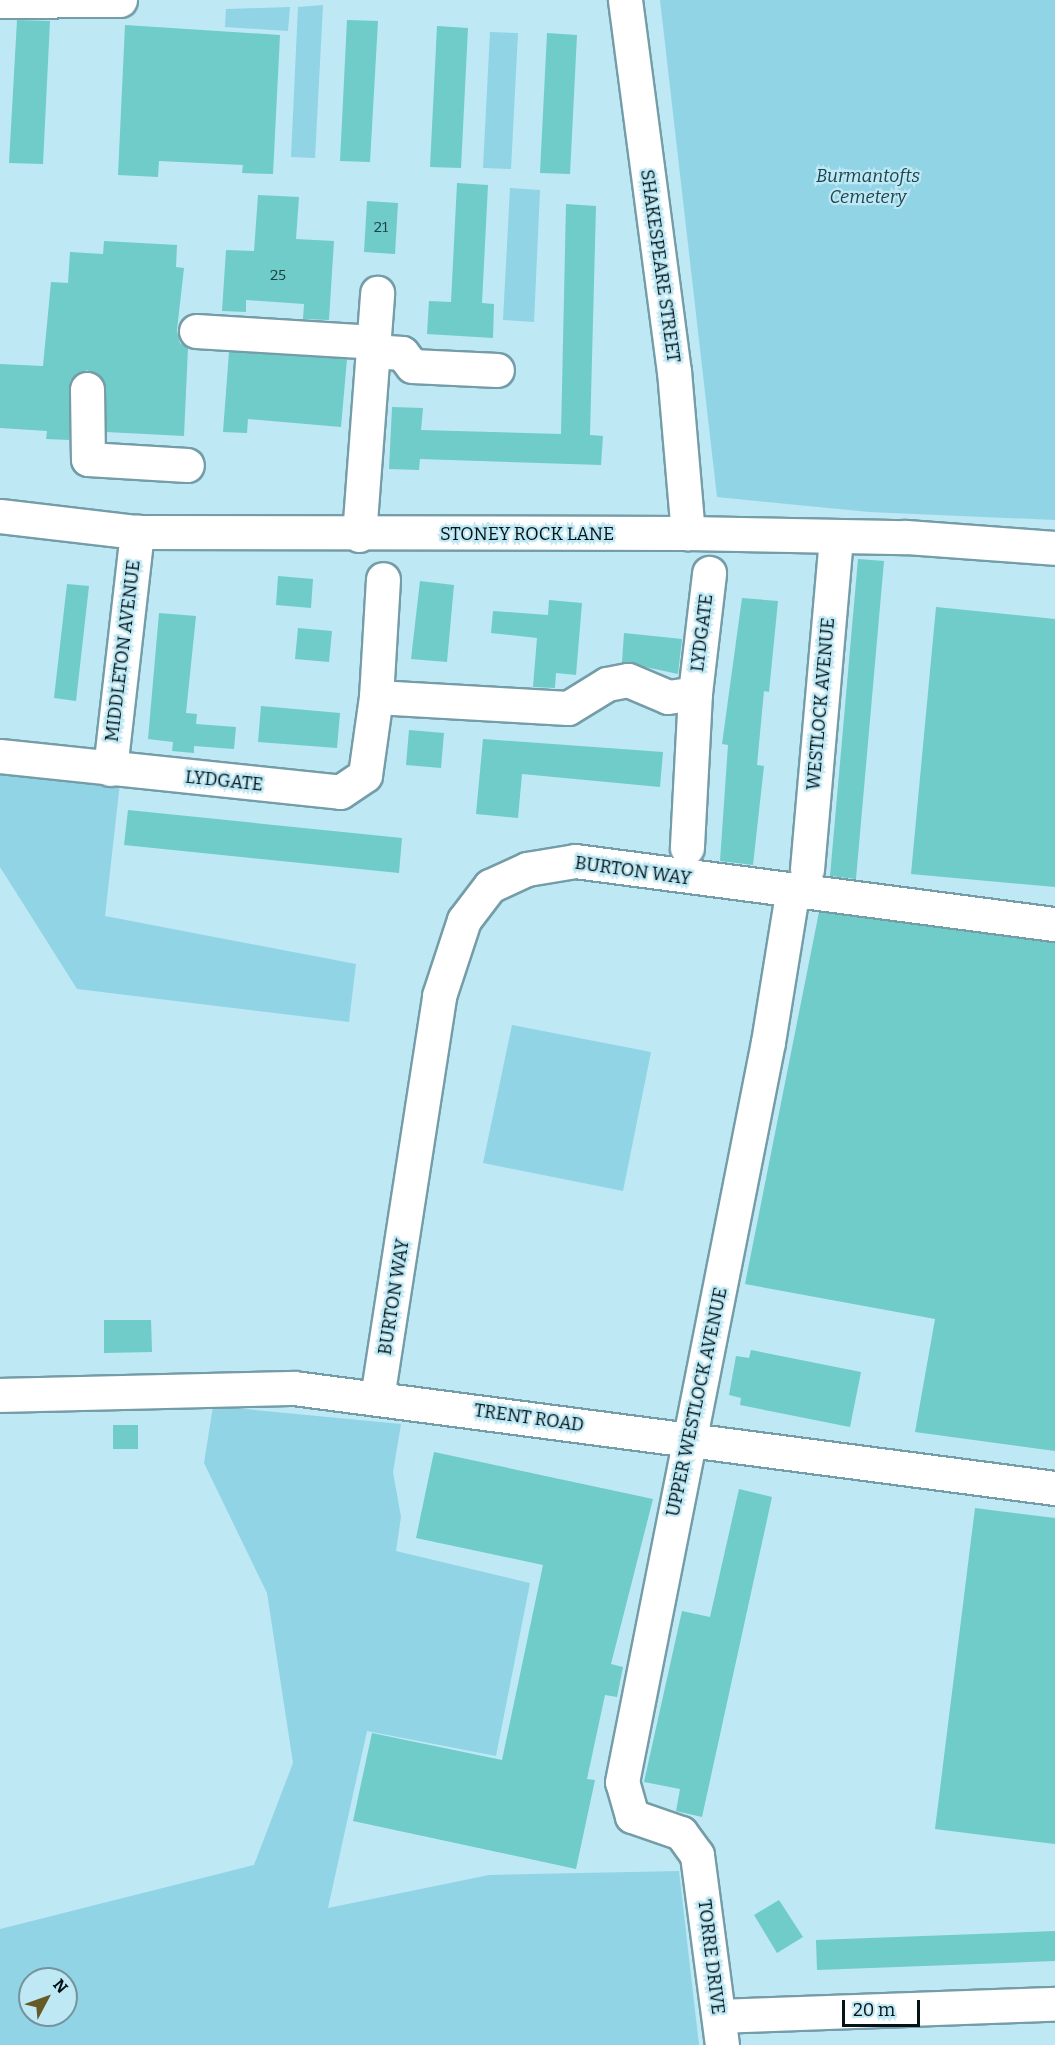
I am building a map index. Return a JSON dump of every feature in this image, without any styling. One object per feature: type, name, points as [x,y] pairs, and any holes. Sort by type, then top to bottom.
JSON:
[{"type":"street","points":[[0,1],[120,0]]},
{"type":"street","name":"SHAKESPEARE STREET","points":[[625,0],[674,370],[688,533]]},
{"type":"street","points":[[359,535],[377,293]]},
{"type":"street","points":[[196,331],[374,347],[402,353],[412,366],[497,370]]},
{"type":"street","points":[[87,389],[88,459],[187,465]]},
{"type":"street","name":"STONEY ROCK LANE","points":[[0,516],[137,532],[359,535],[688,533],[1055,548]]},
{"type":"street","name":"MIDDLETON AVENUE","points":[[110,769],[137,532]]},
{"type":"street","name":"WESTLOCK AVENUE","points":[[800,881],[836,538]]},
{"type":"street","name":"LYDGATE","points":[[687,848],[696,693],[709,573]]},
{"type":"street","name":"LYDGATE","points":[[0,756],[340,792],[365,775],[376,697],[383,579]]},
{"type":"street","name":"LYDGATE","points":[[376,697],[568,708],[607,684],[628,680],[668,697],[696,693]]},
{"type":"street","name":"BURTON WAY","points":[[377,1398],[439,996],[450,954],[477,900],[509,875],[552,862],[800,881],[1055,924]]},
{"type":"street","name":"UPPER WESTLOCK AVENUE","points":[[700,1869],[692,1842],[681,1833],[632,1816],[622,1782],[687,1440],[800,881]]},
{"type":"street","name":"TRENT ROAD","points":[[0,1395],[294,1388],[1055,1488]]},
{"type":"street","name":"TORRE DRIVE","points":[[700,1869],[721,2030]]},
{"type":"street","points":[[721,2030],[1055,2004]]},
{"type":"green space","name":"Burmantofts Cemetery","points":[[660,0],[1055,0],[1055,520],[869,512],[717,497]]},
{"type":"green space","points":[[323,5],[315,158],[291,157],[298,7]]},
{"type":"green space","points":[[290,7],[288,31],[225,27],[226,9]]},
{"type":"green space","points":[[490,32],[518,33],[511,169],[483,168]]},
{"type":"green space","points":[[510,188],[540,190],[534,322],[503,320]]},
{"type":"green space","points":[[0,771],[120,783],[105,916],[356,964],[349,1022],[77,989],[0,867]]},
{"type":"green space","points":[[512,1025],[651,1052],[623,1191],[483,1163]]},
{"type":"green space","points":[[213,1406],[401,1424],[393,1472],[401,1517],[396,1551],[530,1583],[496,1756],[367,1731],[328,1908],[489,1875],[679,1871],[699,2045],[0,2045],[0,1929],[254,1865],[293,1763],[267,1593],[204,1463]]},
{"type":"building","points":[[17,20],[50,21],[43,164],[9,163]]},
{"type":"building","points":[[347,20],[378,21],[370,162],[340,161]]},
{"type":"building","points":[[125,25],[280,35],[273,174],[242,173],[243,165],[159,161],[158,177],[118,175]]},
{"type":"building","points":[[437,26],[468,28],[461,168],[430,167]]},
{"type":"building","points":[[547,33],[577,35],[570,174],[540,173]]},
{"type":"building","points":[[457,183],[488,185],[482,303],[494,304],[493,338],[427,334],[429,301],[451,302]]},
{"type":"building","points":[[258,195],[299,197],[296,239],[334,241],[329,320],[303,319],[304,304],[246,300],[246,312],[222,311],[226,250],[254,251]]},
{"type":"building","points":[[367,201],[398,203],[395,254],[364,252]]},
{"type":"building","points":[[566,204],[596,206],[590,435],[603,436],[601,465],[420,459],[419,470],[389,469],[392,407],[423,408],[421,430],[561,434]]},
{"type":"building","points":[[104,241],[177,245],[176,267],[184,268],[177,330],[180,343],[188,348],[184,436],[106,432],[103,380],[87,370],[70,380],[69,440],[46,439],[47,431],[0,428],[0,364],[43,366],[51,282],[68,283],[70,252],[103,254]]},
{"type":"building","points":[[229,352],[347,359],[341,427],[248,419],[247,433],[223,432]]},
{"type":"building","points":[[858,559],[884,561],[856,879],[830,876]]},
{"type":"building","points":[[278,576],[313,579],[311,608],[276,605]]},
{"type":"building","points":[[420,581],[454,585],[447,662],[411,659]]},
{"type":"building","points":[[67,584],[89,586],[76,701],[54,698]]},
{"type":"building","points":[[742,598],[778,601],[769,692],[764,691],[757,765],[764,766],[753,865],[720,861],[728,745],[722,744]]},
{"type":"building","points":[[549,600],[582,603],[576,675],[556,673],[555,688],[533,687],[537,638],[491,633],[493,611],[548,615]]},
{"type":"building","points":[[936,607],[1055,619],[1055,887],[911,874]]},
{"type":"building","points":[[159,613],[196,616],[186,713],[197,714],[196,724],[236,727],[234,749],[194,746],[194,753],[172,751],[173,742],[148,739]]},
{"type":"building","points":[[298,628],[332,631],[329,662],[295,659]]},
{"type":"building","points":[[624,633],[682,639],[678,674],[622,662]]},
{"type":"building","points":[[261,706],[340,713],[337,748],[258,742]]},
{"type":"building","points":[[409,730],[444,733],[441,768],[406,765]]},
{"type":"building","points":[[483,739],[663,752],[660,787],[522,774],[518,818],[476,814]]},
{"type":"building","points":[[128,810],[402,838],[399,873],[124,845]]},
{"type":"building","points":[[819,912],[1055,942],[1055,1451],[915,1432],[935,1319],[745,1284]]},
{"type":"building","points":[[104,1320],[151,1320],[152,1352],[104,1353]]},
{"type":"building","points":[[751,1350],[861,1372],[850,1427],[740,1405],[741,1398],[729,1395],[736,1356],[749,1358]]},
{"type":"building","points":[[113,1425],[138,1425],[138,1449],[113,1449]]},
{"type":"building","points":[[434,1452],[653,1499],[611,1664],[623,1667],[617,1697],[605,1695],[587,1779],[595,1780],[576,1869],[353,1821],[372,1733],[502,1760],[543,1565],[416,1538]]},
{"type":"building","points":[[739,1489],[772,1497],[702,1817],[676,1811],[680,1789],[644,1782],[682,1611],[710,1617]]},
{"type":"building","points":[[975,1508],[1055,1518],[1055,1844],[935,1829]]},
{"type":"building","points":[[779,1900],[803,1937],[777,1953],[754,1915]]},
{"type":"building","points":[[1055,1931],[1055,1961],[817,1970],[816,1940]]}]
